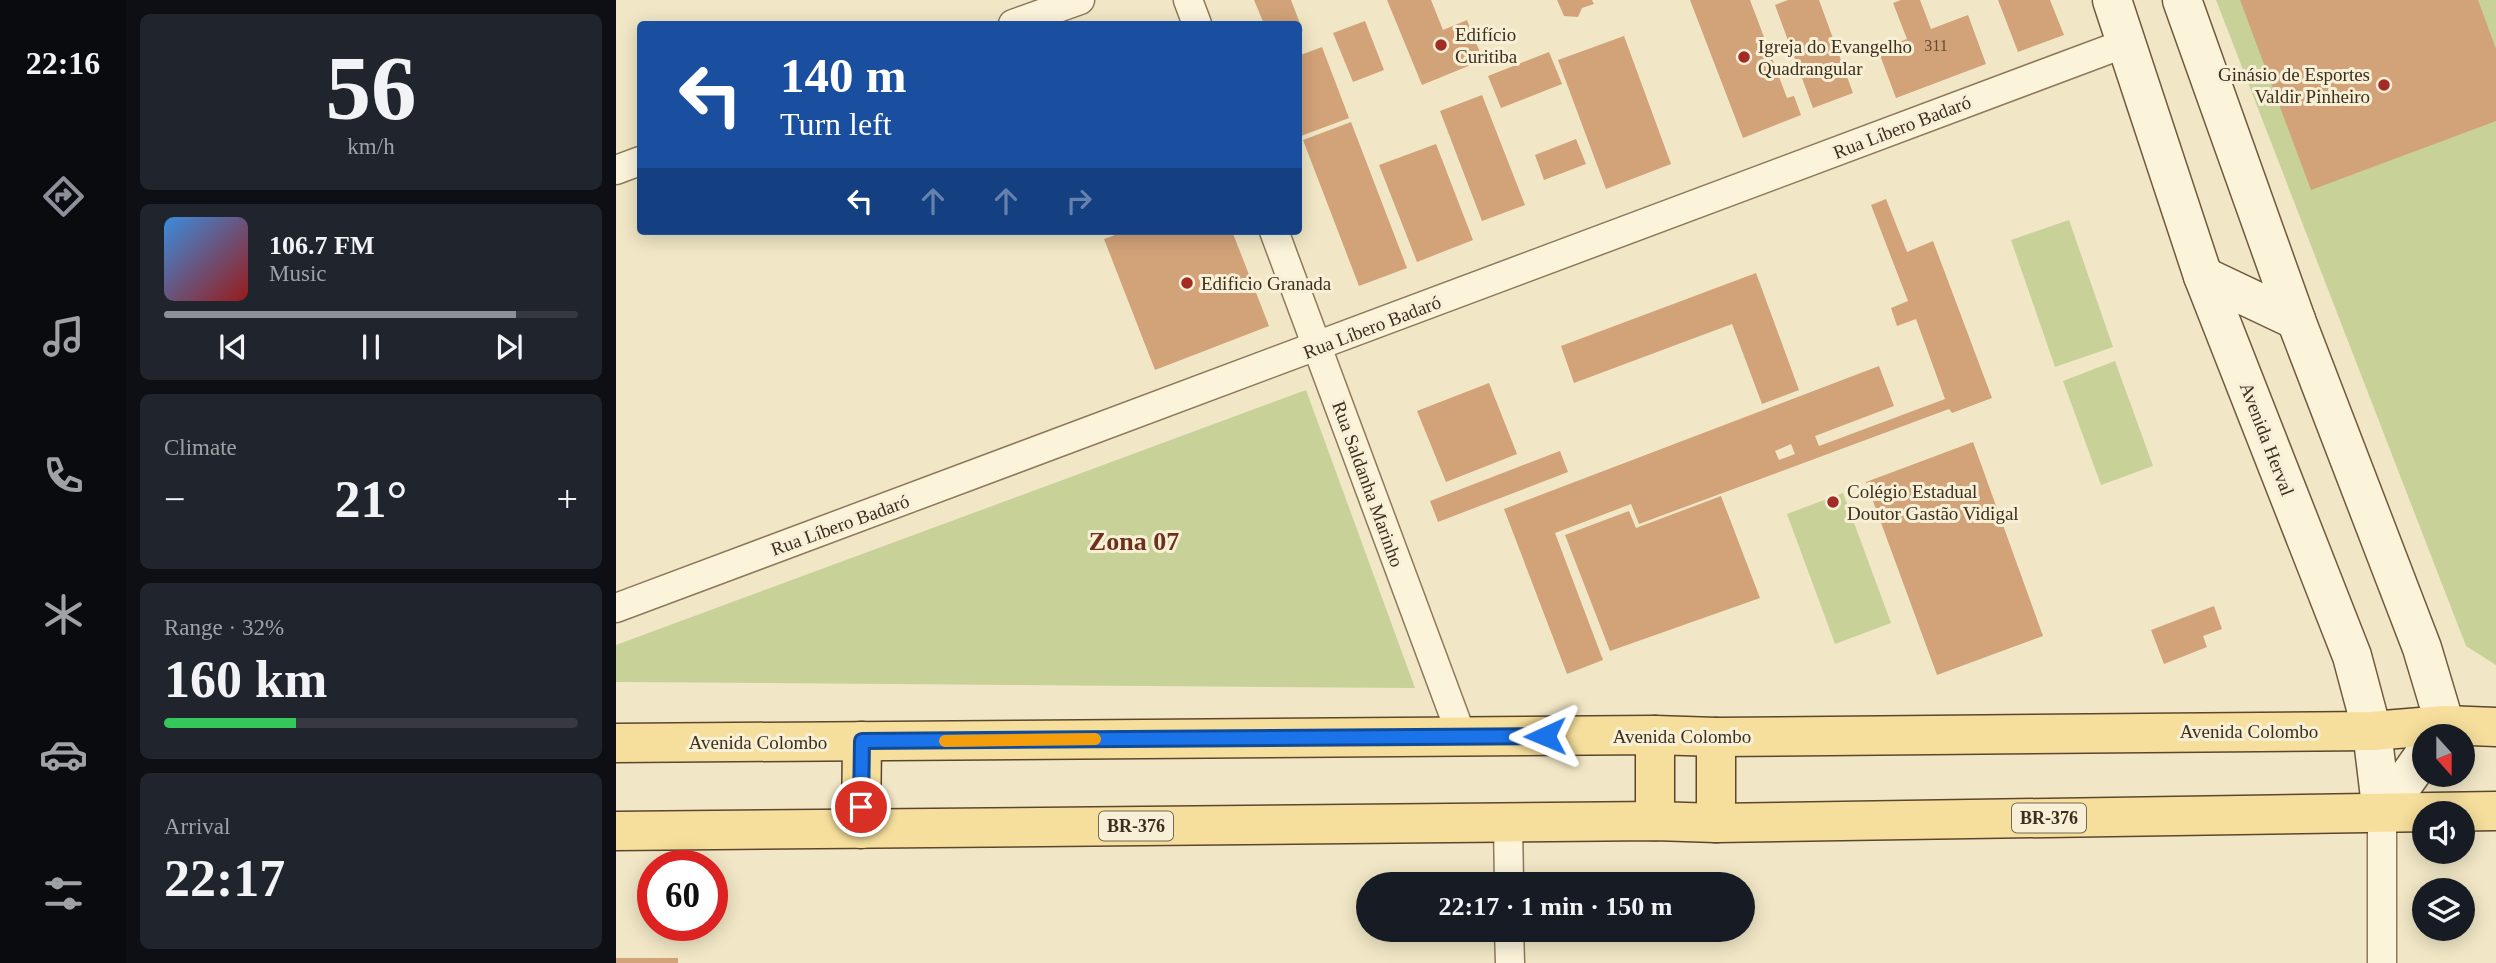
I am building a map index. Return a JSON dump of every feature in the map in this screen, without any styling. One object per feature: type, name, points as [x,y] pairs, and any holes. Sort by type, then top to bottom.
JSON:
[{"type":"main road","name":"Avenida Herval","points":[[2112,0],[2203,276],[2352,656],[2372,732],[2382,814]]},
{"type":"main road","points":[[2182,0],[2296,320],[2422,648],[2433,724]]},
{"type":"main road","points":[[2203,276],[2296,320]]},
{"type":"main road","name":"Avenida Colombo","points":[[2475,731],[2496,727]]},
{"type":"main road","name":"Avenida Colombo","points":[[616,743],[2372,732],[2412,736]]},
{"type":"main road","points":[[1655,735],[1655,821]]},
{"type":"main road","points":[[1716,737],[1716,823]]},
{"type":"main road","points":[[861,829],[862,741]]},
{"type":"main road","points":[[2382,814],[2412,772]]},
{"type":"main road","name":"BR-376","points":[[616,831],[1655,821],[1716,823],[2496,811]]},
{"type":"street","points":[[1021,21],[1080,0]]},
{"type":"street","points":[[1188,0],[1196,21]]},
{"type":"street","name":"Rua Líbero Badaró","points":[[616,608],[1317,348],[2126,43]]},
{"type":"street","points":[[616,170],[637,162]]},
{"type":"street","name":"Rua Saldanha Marinho","points":[[1275,235],[1462,737]]},
{"type":"street","points":[[2382,814],[2382,963]]},
{"type":"street","points":[[1508,823],[1509,872]]},
{"type":"street","points":[[1509,942],[1510,963]]},
{"type":"green space","points":[[2216,0],[2496,0],[2496,665],[2466,646]]},
{"type":"green space","points":[[2069,220],[2113,347],[2055,367],[2011,240]]},
{"type":"green space","points":[[2115,361],[2153,466],[2101,485],[2063,381]]},
{"type":"green space","points":[[1306,390],[1415,688],[616,682],[616,645]]},
{"type":"green space","points":[[1843,493],[1891,623],[1835,644],[1787,514]]},
{"type":"building","points":[[1254,0],[1291,0],[1299,21],[1263,21]]},
{"type":"building","name":"Edifício Curitiba","points":[[1387,0],[1431,0],[1443,30],[1467,20],[1483,60],[1422,85]]},
{"type":"building","points":[[1557,0],[1592,0],[1594,4],[1582,8],[1578,17],[1564,16]]},
{"type":"building","points":[[1690,0],[1750,0],[1787,98],[1794,96],[1801,115],[1743,138]]},
{"type":"building","points":[[1788,0],[1819,0],[1853,93],[1813,108],[1775,5]]},
{"type":"building","points":[[1920,0],[1931,29],[1968,15],[1986,64],[1896,98],[1878,50],[1907,39],[1893,3]]},
{"type":"building","points":[[1998,0],[2050,0],[2064,35],[2018,52]]},
{"type":"building","name":"Ginásio de Esportes Valdir Pinheiro","points":[[2240,0],[2478,0],[2496,49],[2496,121],[2311,190]]},
{"type":"building","points":[[1365,21],[1384,70],[1353,82],[1333,33]]},
{"type":"building","points":[[1624,36],[1671,164],[1606,189],[1558,60]]},
{"type":"building","points":[[1322,47],[1349,118],[1302,136],[1302,54]]},
{"type":"building","points":[[1549,52],[1562,84],[1501,108],[1488,76]]},
{"type":"building","points":[[1482,95],[1525,205],[1482,221],[1440,111]]},
{"type":"building","points":[[1351,122],[1407,268],[1359,286],[1303,140]]},
{"type":"building","points":[[1576,139],[1586,164],[1544,180],[1535,155]]},
{"type":"building","points":[[1436,144],[1473,240],[1417,262],[1379,165]]},
{"type":"building","points":[[1886,199],[1907,252],[1933,241],[1992,398],[1952,413],[1949,409],[1639,524],[1631,504],[1555,533],[1603,660],[1567,674],[1504,509],[1879,366],[1894,406],[1815,436],[1819,446],[1945,399],[1916,319],[1897,326],[1891,308],[1908,301],[1871,205]],"holes":[[[1791,444],[1795,454],[1779,460],[1775,451]]]},
{"type":"building","name":"Edificio Granada","points":[[1115,235],[1234,235],[1269,326],[1155,370],[1104,239]]},
{"type":"building","points":[[1756,273],[1799,390],[1762,404],[1732,324],[1574,383],[1561,346]]},
{"type":"building","points":[[1489,383],[1517,454],[1446,482],[1417,411]]},
{"type":"building","points":[[1973,442],[2043,636],[1937,675],[1866,482]]},
{"type":"building","points":[[1560,451],[1568,472],[1438,522],[1430,501]]},
{"type":"building","points":[[1721,496],[1760,598],[1610,651],[1565,535],[1629,511],[1636,528]]},
{"type":"building","points":[[2214,606],[2222,629],[2203,636],[2207,647],[2164,664],[2151,630]]},
{"type":"building","points":[[616,958],[678,958],[678,963],[616,963]]},
{"type":"slow traffic","points":[[945,741],[1095,739]]},
{"type":"place","name":"Edifício Curitiba","points":[[1441,45]]},
{"type":"place","name":"Igreja do Evangelho Quadrangular","points":[[1744,57]]},
{"type":"place","name":"Ginásio de Esportes Valdir Pinheiro","points":[[2384,85]]},
{"type":"place","name":"Edificio Granada","points":[[1187,283]]},
{"type":"place","name":"Colégio Estadual Doutor Gastão Vidigal","points":[[1833,502]]},
{"type":"district","name":"Zona 07","points":[[1134,541]]},
{"type":"route","points":[[861,807],[862,741],[1545,736]]}]
